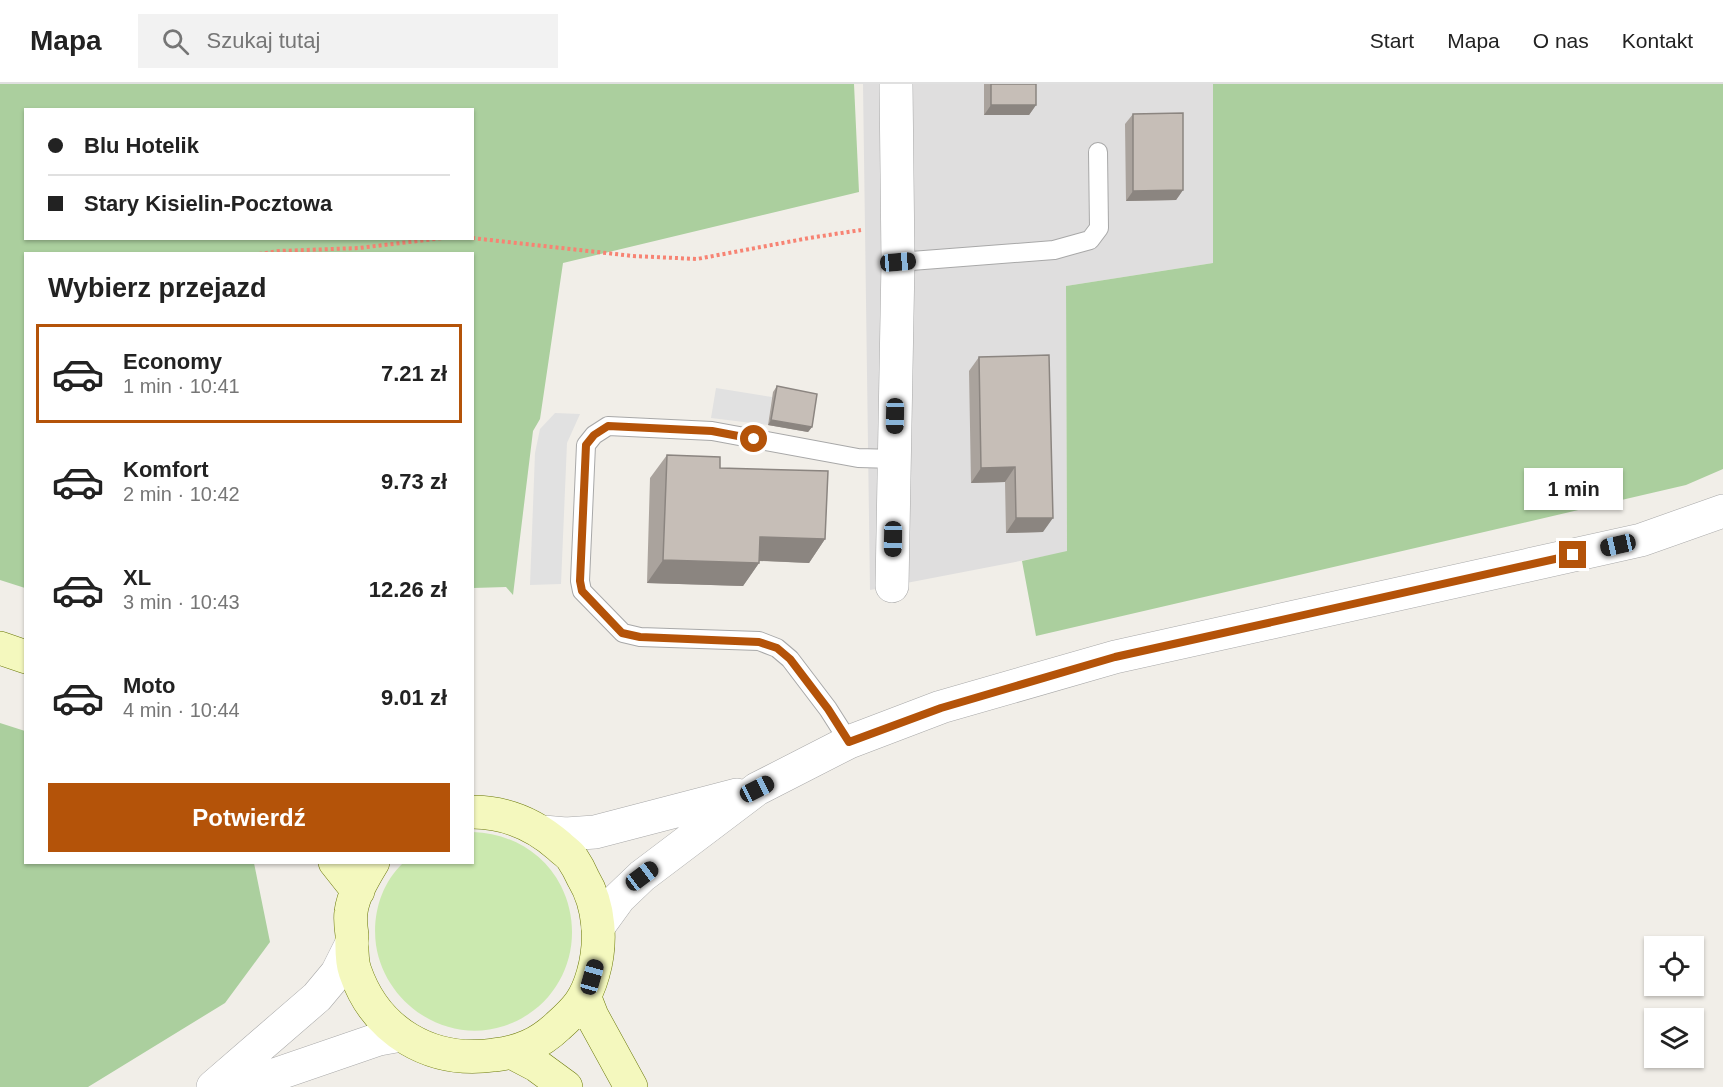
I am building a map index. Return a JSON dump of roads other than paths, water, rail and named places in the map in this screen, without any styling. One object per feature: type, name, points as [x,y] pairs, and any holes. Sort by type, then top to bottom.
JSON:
[{"type":"main road","points":[[0,648],[24,656]]},
{"type":"main road","points":[[372,864],[358,891],[351,912],[354,969],[368,1000],[384,1020],[401,1035],[449,1056],[475,1058],[513,1053],[545,1039],[585,998],[598,957],[598,927],[592,892],[571,857],[543,832],[515,818],[487,812],[474,812]]},
{"type":"main road","points":[[337,864],[358,891]]},
{"type":"main road","points":[[585,998],[592,1016],[631,1087]]},
{"type":"main road","points":[[513,1053],[536,1065],[566,1087]]},
{"type":"street","points":[[892,586],[898,262],[896,84]]},
{"type":"street","points":[[598,927],[619,898],[642,876],[757,789],[849,742],[941,708],[1115,657],[1641,540],[1723,511]]},
{"type":"street","points":[[543,832],[566,834],[595,832],[757,789]]},
{"type":"street","points":[[213,1087],[317,997],[337,973],[352,943]]},
{"type":"street","points":[[239,1087],[315,1059],[379,1039],[401,1035]]},
{"type":"lane","points":[[898,262],[1054,250],[1090,240],[1099,228],[1098,152]]},
{"type":"lane","points":[[849,742],[828,709],[790,659],[777,648],[759,642],[640,637],[622,633],[582,591],[580,581],[586,445],[594,435],[608,426],[712,431],[858,458],[895,459]]}]
